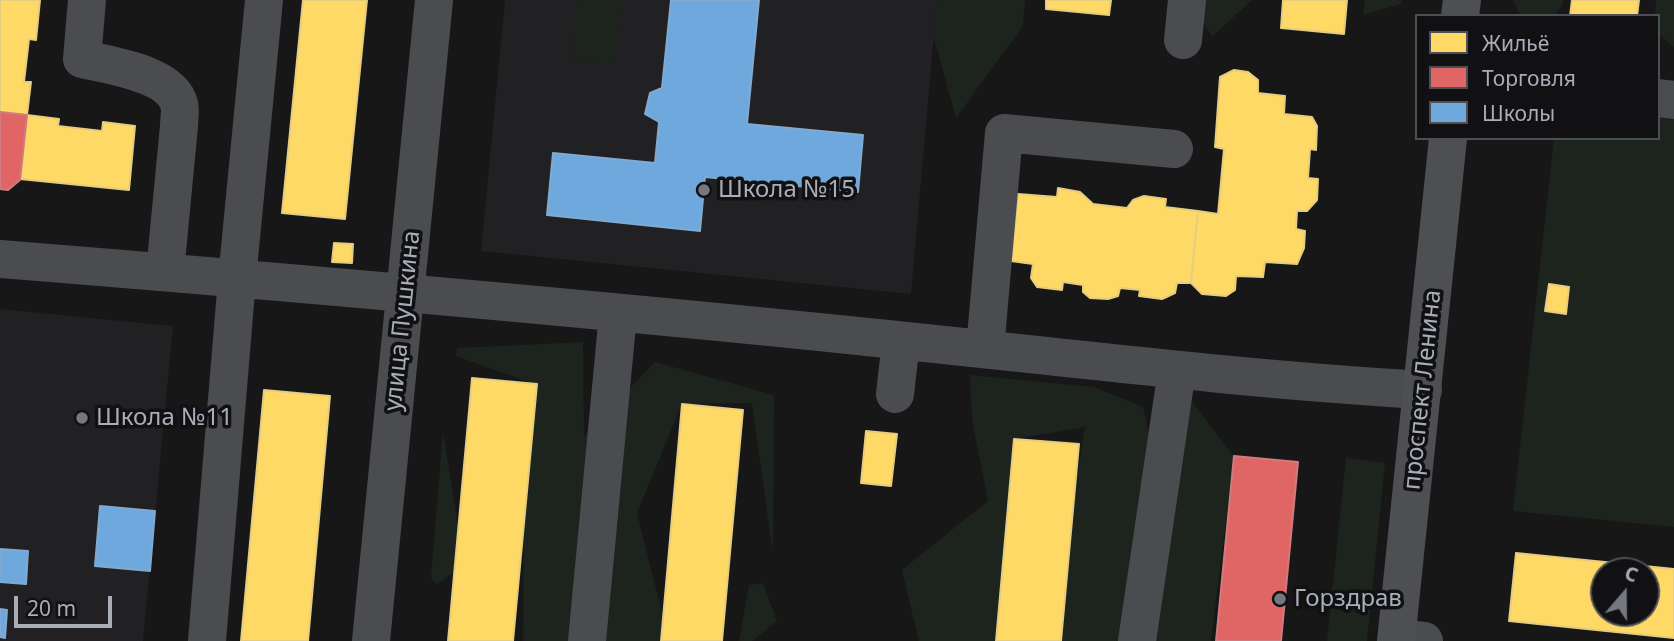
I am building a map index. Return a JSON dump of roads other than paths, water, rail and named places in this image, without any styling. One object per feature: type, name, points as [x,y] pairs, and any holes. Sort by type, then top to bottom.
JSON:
[{"type":"main road","name":"проспект Ленина","points":[[1406,640],[1423,390],[1448,140]]},
{"type":"street","points":[[87,0],[82,59],[151,78],[169,87],[179,103],[166,272]]},
{"type":"street","points":[[207,641],[237,279],[264,0]]},
{"type":"street","name":"улица Пушкина","points":[[371,641],[434,0]]},
{"type":"street","points":[[1183,40],[1187,0]]},
{"type":"street","points":[[985,349],[1004,133],[1174,149]]},
{"type":"street","points":[[0,259],[405,293],[1177,370],[1423,390]]},
{"type":"street","points":[[587,641],[618,314]]},
{"type":"street","points":[[895,394],[901,341]]},
{"type":"street","points":[[1138,641],[1177,370]]},
{"type":"place","name":"Школа №15","points":[[704,190]]},
{"type":"place","name":"Школа №11","points":[[82,418]]},
{"type":"place","name":"Горздрав","points":[[1280,599]]}]
